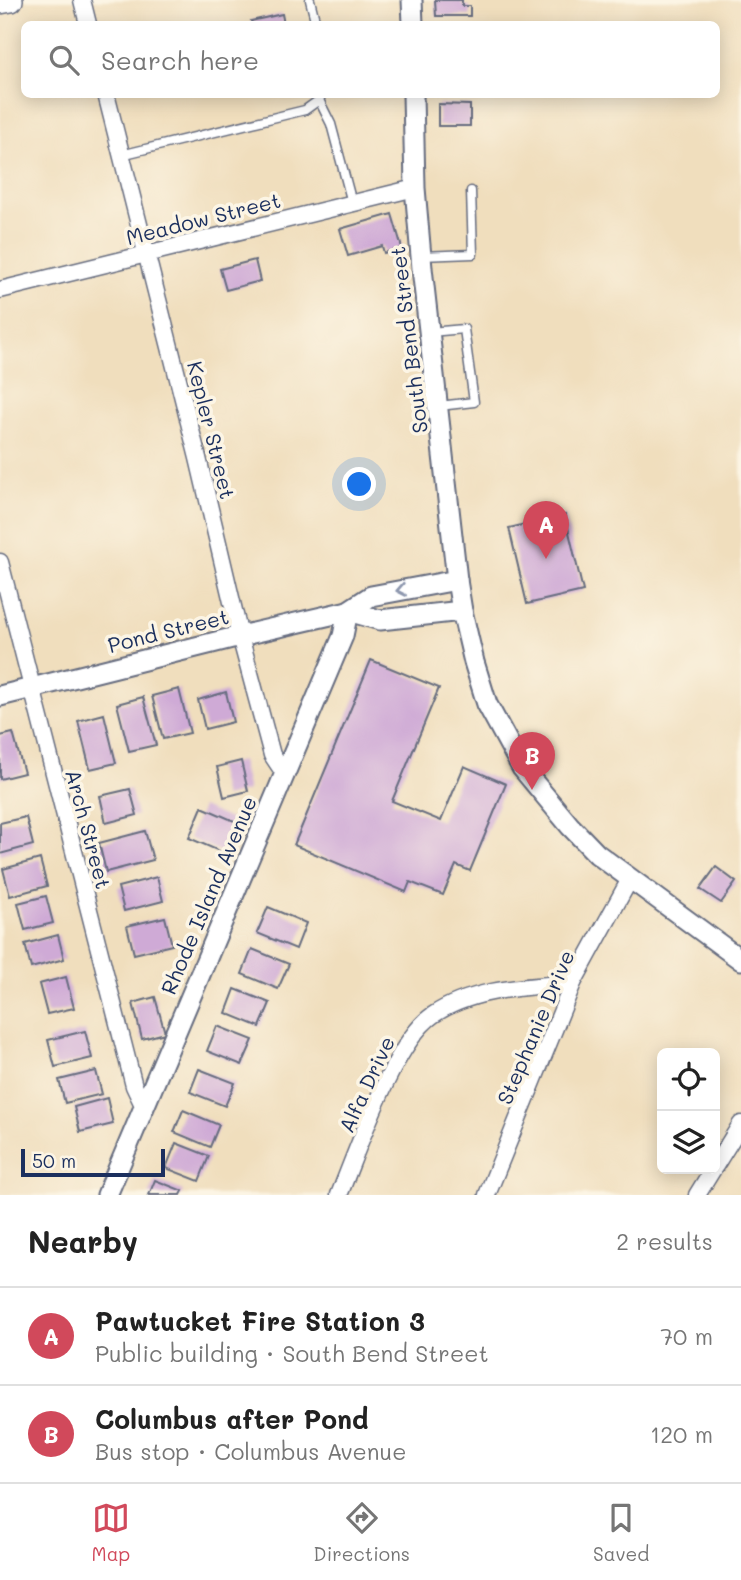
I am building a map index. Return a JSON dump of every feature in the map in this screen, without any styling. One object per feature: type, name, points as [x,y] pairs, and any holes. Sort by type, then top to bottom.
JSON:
[{"type":"main road","points":[[0,2],[10,0]]},
{"type":"street","points":[[82,0],[87,21]]},
{"type":"street","points":[[412,0],[413,21]]},
{"type":"street","name":"Kepler Street","points":[[107,98],[240,636],[272,755],[284,773]]},
{"type":"street","name":"South Bend Street","points":[[413,98],[415,188],[421,257],[457,579],[474,662],[487,704],[522,768],[597,854],[741,960]]},
{"type":"street","name":"Meadow Street","points":[[0,290],[415,188]]},
{"type":"street","name":"Arch Street","points":[[0,562],[134,1086],[144,1105]]},
{"type":"street","name":"Pond Street","points":[[0,696],[348,611],[371,596],[457,579]]},
{"type":"street","name":"Pond Street","points":[[348,611],[380,620],[462,611]]},
{"type":"street","name":"Rhode Island Avenue","points":[[107,1195],[343,636],[348,611]]},
{"type":"street","name":"Stephanie Drive","points":[[487,1195],[573,983],[630,879]]},
{"type":"street","name":"Alfa Drive","points":[[339,1195],[392,1069],[411,1037],[432,1016],[485,994],[518,987],[573,983]]},
{"type":"street","points":[[720,1158],[741,1124]]},
{"type":"street","points":[[697,1195],[710,1174]]},
{"type":"lane","points":[[310,0],[315,21]]},
{"type":"lane","points":[[121,155],[305,110],[319,98]]},
{"type":"lane","points":[[320,98],[331,124],[352,203]]},
{"type":"lane","points":[[421,257],[473,254],[471,191]]},
{"type":"lane","points":[[430,332],[464,329],[474,402],[439,406]]},
{"type":"building","points":[[435,0],[462,0],[462,6],[470,6],[470,16],[436,16]]},
{"type":"building","points":[[282,14],[283,21],[251,21]]},
{"type":"building","points":[[438,104],[470,105],[470,126],[438,126]]},
{"type":"building","points":[[392,214],[402,248],[384,253],[382,246],[348,256],[340,229]]},
{"type":"building","points":[[255,260],[260,281],[226,290],[220,269]]},
{"type":"building","points":[[565,515],[583,591],[527,604],[509,528]]},
{"type":"building","points":[[371,660],[439,688],[392,801],[441,821],[464,766],[506,784],[470,871],[456,865],[443,895],[410,882],[406,892],[294,845]]},
{"type":"building","points":[[179,689],[190,733],[163,739],[152,696]]},
{"type":"building","points":[[226,692],[233,722],[205,729],[198,700]]},
{"type":"building","points":[[143,697],[156,745],[129,751],[117,704]]},
{"type":"building","points":[[104,714],[116,763],[90,769],[78,721]]},
{"type":"building","points":[[13,733],[24,773],[0,779],[0,736]]},
{"type":"building","points":[[241,761],[248,791],[224,797],[217,767]]},
{"type":"building","points":[[130,789],[137,815],[106,823],[100,796]]},
{"type":"building","points":[[202,807],[239,823],[226,854],[189,838]]},
{"type":"building","points":[[26,817],[33,845],[0,854],[0,823]]},
{"type":"building","points":[[145,831],[153,860],[106,872],[99,843]]},
{"type":"building","points":[[40,859],[47,886],[10,896],[3,869]]},
{"type":"building","points":[[716,867],[736,882],[721,903],[700,889]]},
{"type":"building","points":[[157,877],[163,901],[124,911],[118,887]]},
{"type":"building","points":[[46,896],[53,923],[25,930],[18,903]]},
{"type":"building","points":[[268,907],[306,923],[296,949],[257,933]]},
{"type":"building","points":[[165,917],[172,945],[134,954],[127,926]]},
{"type":"building","points":[[58,935],[64,959],[31,968],[25,944]]},
{"type":"building","points":[[252,949],[289,964],[278,989],[242,974]]},
{"type":"building","points":[[66,977],[74,1008],[47,1014],[39,984]]},
{"type":"building","points":[[235,989],[270,1003],[260,1027],[226,1013]]},
{"type":"building","points":[[155,997],[165,1033],[142,1039],[133,1003]]},
{"type":"building","points":[[217,1026],[253,1040],[242,1065],[207,1051]]},
{"type":"building","points":[[85,1031],[92,1058],[55,1067],[48,1040]]},
{"type":"building","points":[[199,1069],[235,1083],[225,1106],[190,1092]]},
{"type":"building","points":[[96,1071],[102,1094],[65,1103],[59,1080]]},
{"type":"building","points":[[107,1098],[113,1124],[80,1132],[74,1107]]},
{"type":"building","points":[[183,1110],[219,1125],[210,1147],[174,1132]]},
{"type":"building","points":[[176,1143],[209,1156],[199,1181],[166,1168]]},
{"type":"building","points":[[155,1180],[183,1191],[181,1195],[149,1195]]},
{"type":"place","name":"Pawtucket Fire Station 3","points":[[546,559]]},
{"type":"place","name":"Columbus after Pond","points":[[532,790]]}]
